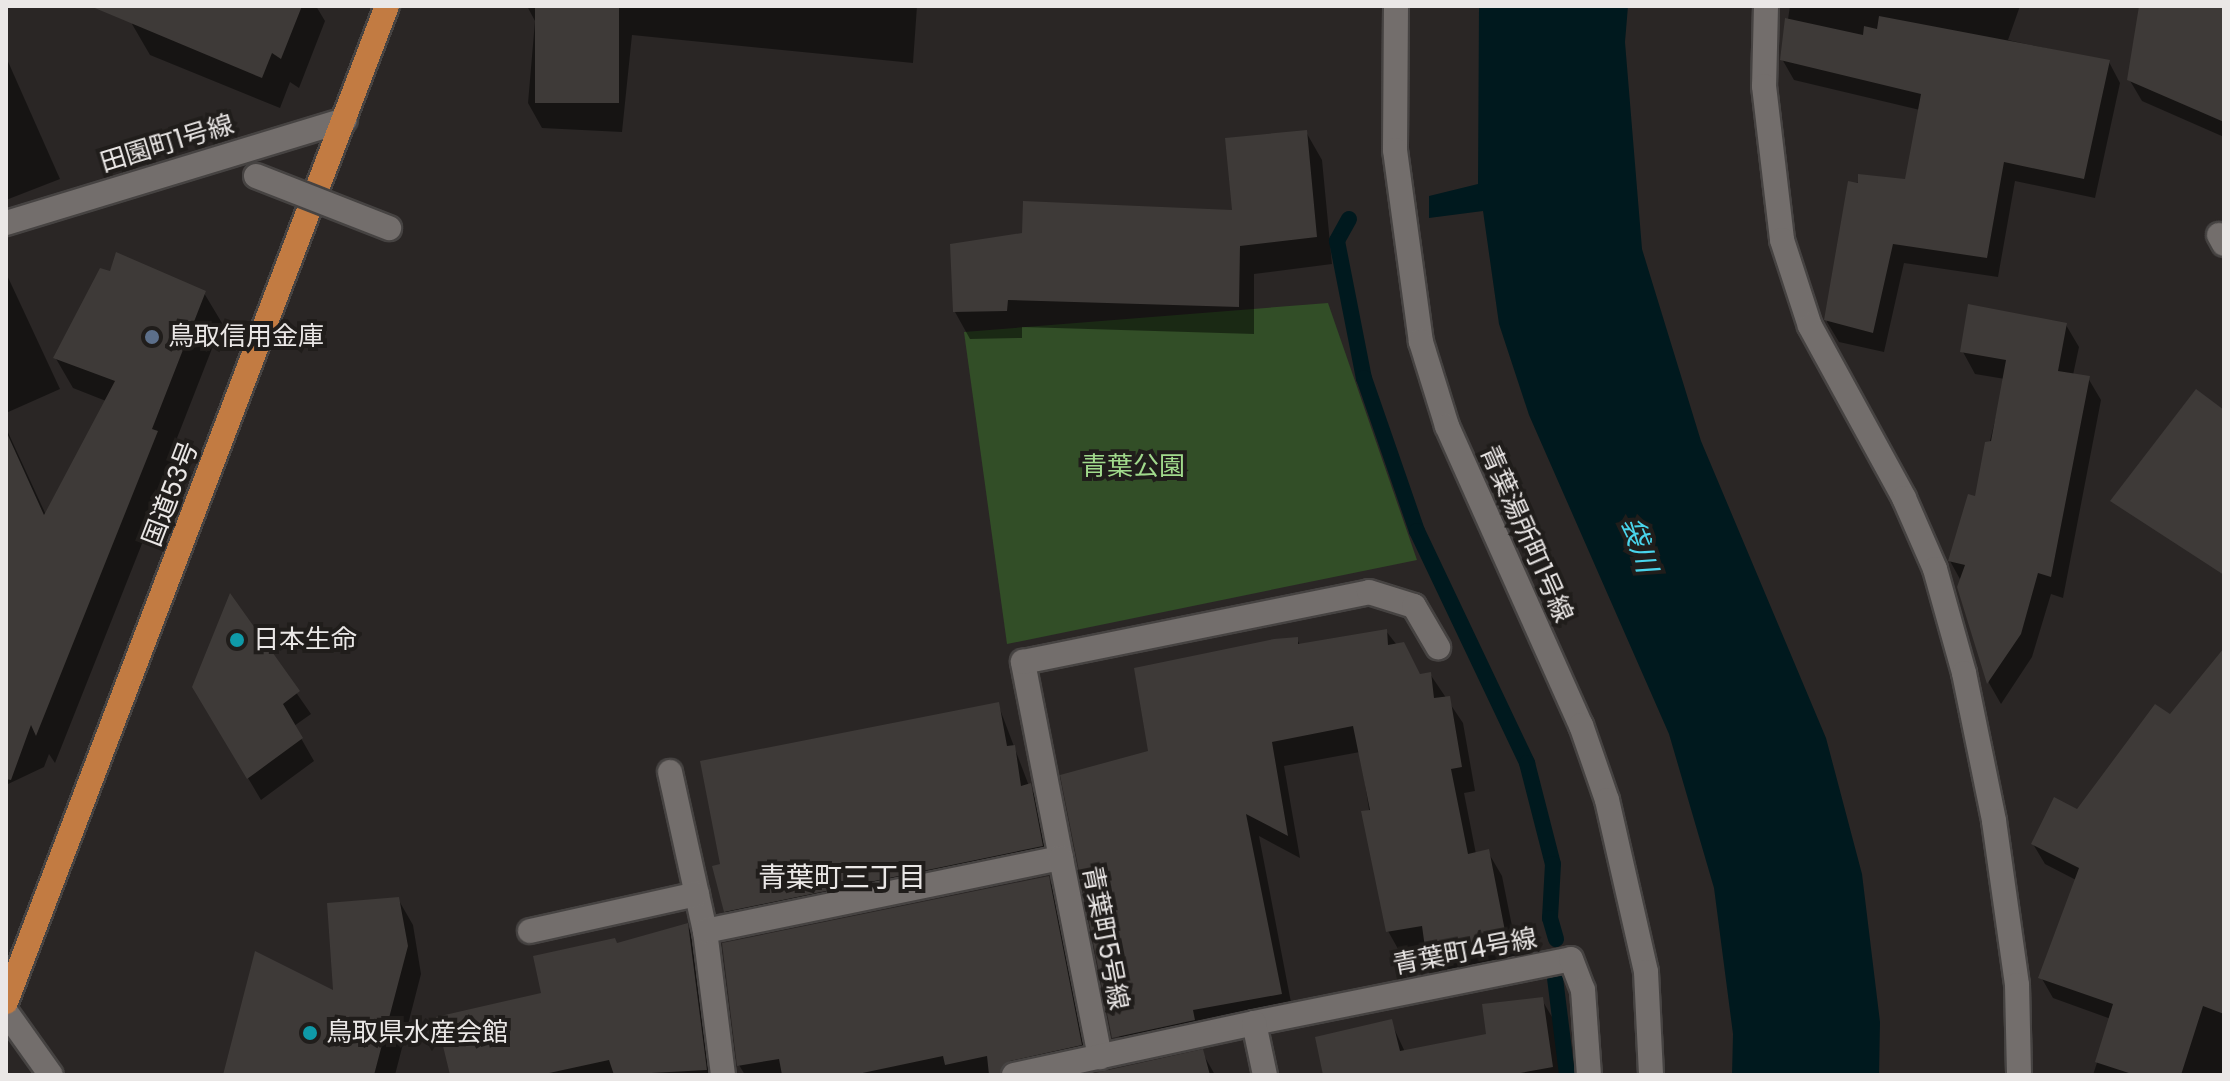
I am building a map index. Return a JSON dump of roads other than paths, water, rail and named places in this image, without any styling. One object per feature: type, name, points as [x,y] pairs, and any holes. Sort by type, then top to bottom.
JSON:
[{"type":"highway","name":"国道53号","points":[[6,1002],[387,6]]},
{"type":"street","name":"青葉湯所町1号線","points":[[1396,6],[1395,150],[1421,342],[1447,426],[1581,725],[1607,800],[1646,972],[1651,1075]]},
{"type":"street","points":[[1766,6],[1764,86],[1782,240],[1810,326],[1904,498],[1935,569],[1964,673],[1994,821],[2017,985],[2019,1075]]},
{"type":"street","name":"田園町1号線","points":[[6,223],[345,120]]},
{"type":"street","points":[[256,176],[389,228]]},
{"type":"street","points":[[1061,858],[1023,662],[1369,592],[1414,606],[1438,647]]},
{"type":"street","points":[[670,772],[705,931],[723,1075]]},
{"type":"street","name":"青葉町5号線","points":[[705,931],[1061,858],[1100,1057]]},
{"type":"street","points":[[530,931],[697,894]]},
{"type":"street","name":"青葉町4号線","points":[[1254,1023],[1571,959],[1583,990],[1589,1075]]},
{"type":"street","points":[[6,1012],[51,1075]]},
{"type":"street","points":[[1014,1075],[1254,1023],[1265,1075]]},
{"type":"water","name":"袋川","points":[[1479,6],[1628,6],[1625,42],[1642,249],[1701,441],[1826,738],[1862,874],[1880,1022],[1879,1075],[1732,1075],[1733,1034],[1714,888],[1669,734],[1529,415],[1499,324],[1483,211],[1429,218],[1429,196],[1478,184]]},
{"type":"waterway","points":[[1349,219],[1337,241],[1364,378],[1417,531],[1527,763],[1553,864],[1550,918],[1556,939]]},
{"type":"waterway","points":[[1555,978],[1567,1075]]},
{"type":"place","name":"鳥取信用金庫","points":[[152,337]]},
{"type":"place","name":"日本生命","points":[[237,640]]},
{"type":"place","name":"鳥取県水産会館","points":[[310,1033]]},
{"type":"district","name":"青葉町三丁目","points":[[842,878]]},
{"type":"park label","name":"青葉公園","points":[[1133,467]]}]
